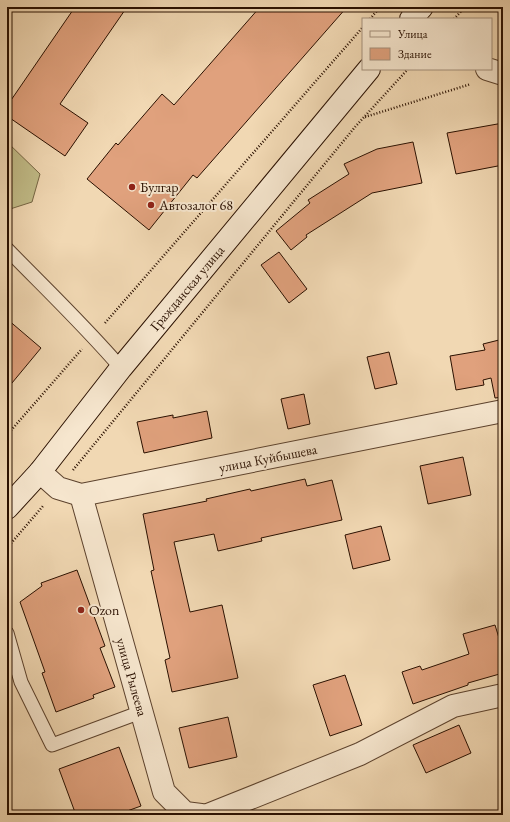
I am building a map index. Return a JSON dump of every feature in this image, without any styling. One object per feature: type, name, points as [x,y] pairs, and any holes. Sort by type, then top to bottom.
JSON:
[{"type":"street","points":[[412,18],[422,7]]},
{"type":"street","name":"Гражданская улица","points":[[7,508],[40,472],[120,368],[368,70]]},
{"type":"street","name":"улица Куйбышева","points":[[40,472],[58,488],[81,495],[503,411]]},
{"type":"street","name":"улица Рылеева","points":[[81,495],[164,792],[185,813],[201,815]]},
{"type":"street","points":[[208,815],[360,754],[453,706],[503,695]]},
{"type":"lane","points":[[7,249],[78,324],[93,336],[120,368]]},
{"type":"lane","points":[[7,632],[21,682],[52,745],[141,712]]},
{"type":"path","points":[[371,18],[380,7]]},
{"type":"path","points":[[455,18],[465,7]]},
{"type":"path","points":[[7,435],[362,28]]},
{"type":"path","points":[[7,548],[365,117],[407,70]]},
{"type":"path","points":[[365,117],[440,95],[497,72]]},
{"type":"shaded area","points":[[7,142],[40,174],[32,202],[7,210]]},
{"type":"building","points":[[75,7],[127,7],[60,104],[88,123],[65,156],[7,116],[7,106]]},
{"type":"building","points":[[260,7],[347,7],[197,178],[193,175],[149,230],[87,179],[116,143],[118,145],[162,94],[174,105]]},
{"type":"building","points":[[503,123],[503,165],[456,174],[447,133]]},
{"type":"building","points":[[413,142],[422,183],[372,193],[306,235],[307,237],[291,250],[276,231],[310,203],[308,200],[349,174],[344,164],[377,149]]},
{"type":"building","points":[[279,252],[307,289],[289,303],[261,265]]},
{"type":"building","points":[[7,319],[41,348],[7,389]]},
{"type":"building","points":[[503,339],[503,397],[495,398],[491,378],[483,380],[484,385],[456,390],[450,356],[485,350],[483,344]]},
{"type":"building","points":[[389,352],[397,384],[375,389],[367,357]]},
{"type":"building","points":[[304,394],[310,424],[288,429],[281,399]]},
{"type":"building","points":[[207,411],[212,438],[144,453],[137,422],[173,415],[173,418]]},
{"type":"building","points":[[463,457],[471,495],[428,504],[420,466]]},
{"type":"building","points":[[305,479],[307,486],[332,480],[342,520],[261,538],[262,541],[218,551],[214,534],[174,542],[190,612],[222,605],[238,678],[172,692],[165,660],[170,658],[151,571],[154,570],[143,514],[207,501],[206,499],[250,489],[251,491]]},
{"type":"building","points":[[381,526],[390,560],[353,569],[345,535]]},
{"type":"building","points":[[77,570],[105,646],[100,648],[115,687],[93,695],[94,698],[56,712],[42,673],[45,672],[20,602],[42,586],[41,583]]},
{"type":"building","points":[[495,625],[503,651],[503,673],[468,683],[468,685],[413,704],[402,672],[420,666],[422,670],[469,654],[463,634]]},
{"type":"building","points":[[345,675],[362,725],[330,736],[313,685]]},
{"type":"building","points":[[228,717],[237,757],[189,768],[179,728]]},
{"type":"building","points":[[459,725],[471,753],[426,773],[413,745]]},
{"type":"building","points":[[119,747],[141,806],[116,815],[76,815],[59,769]]},
{"type":"waterway","points":[[498,815],[503,810]]},
{"type":"place","name":"Булгар","points":[[132,187]]},
{"type":"place","name":"Автозалог 68","points":[[151,205]]},
{"type":"place","name":"Ozon","points":[[81,610]]}]
